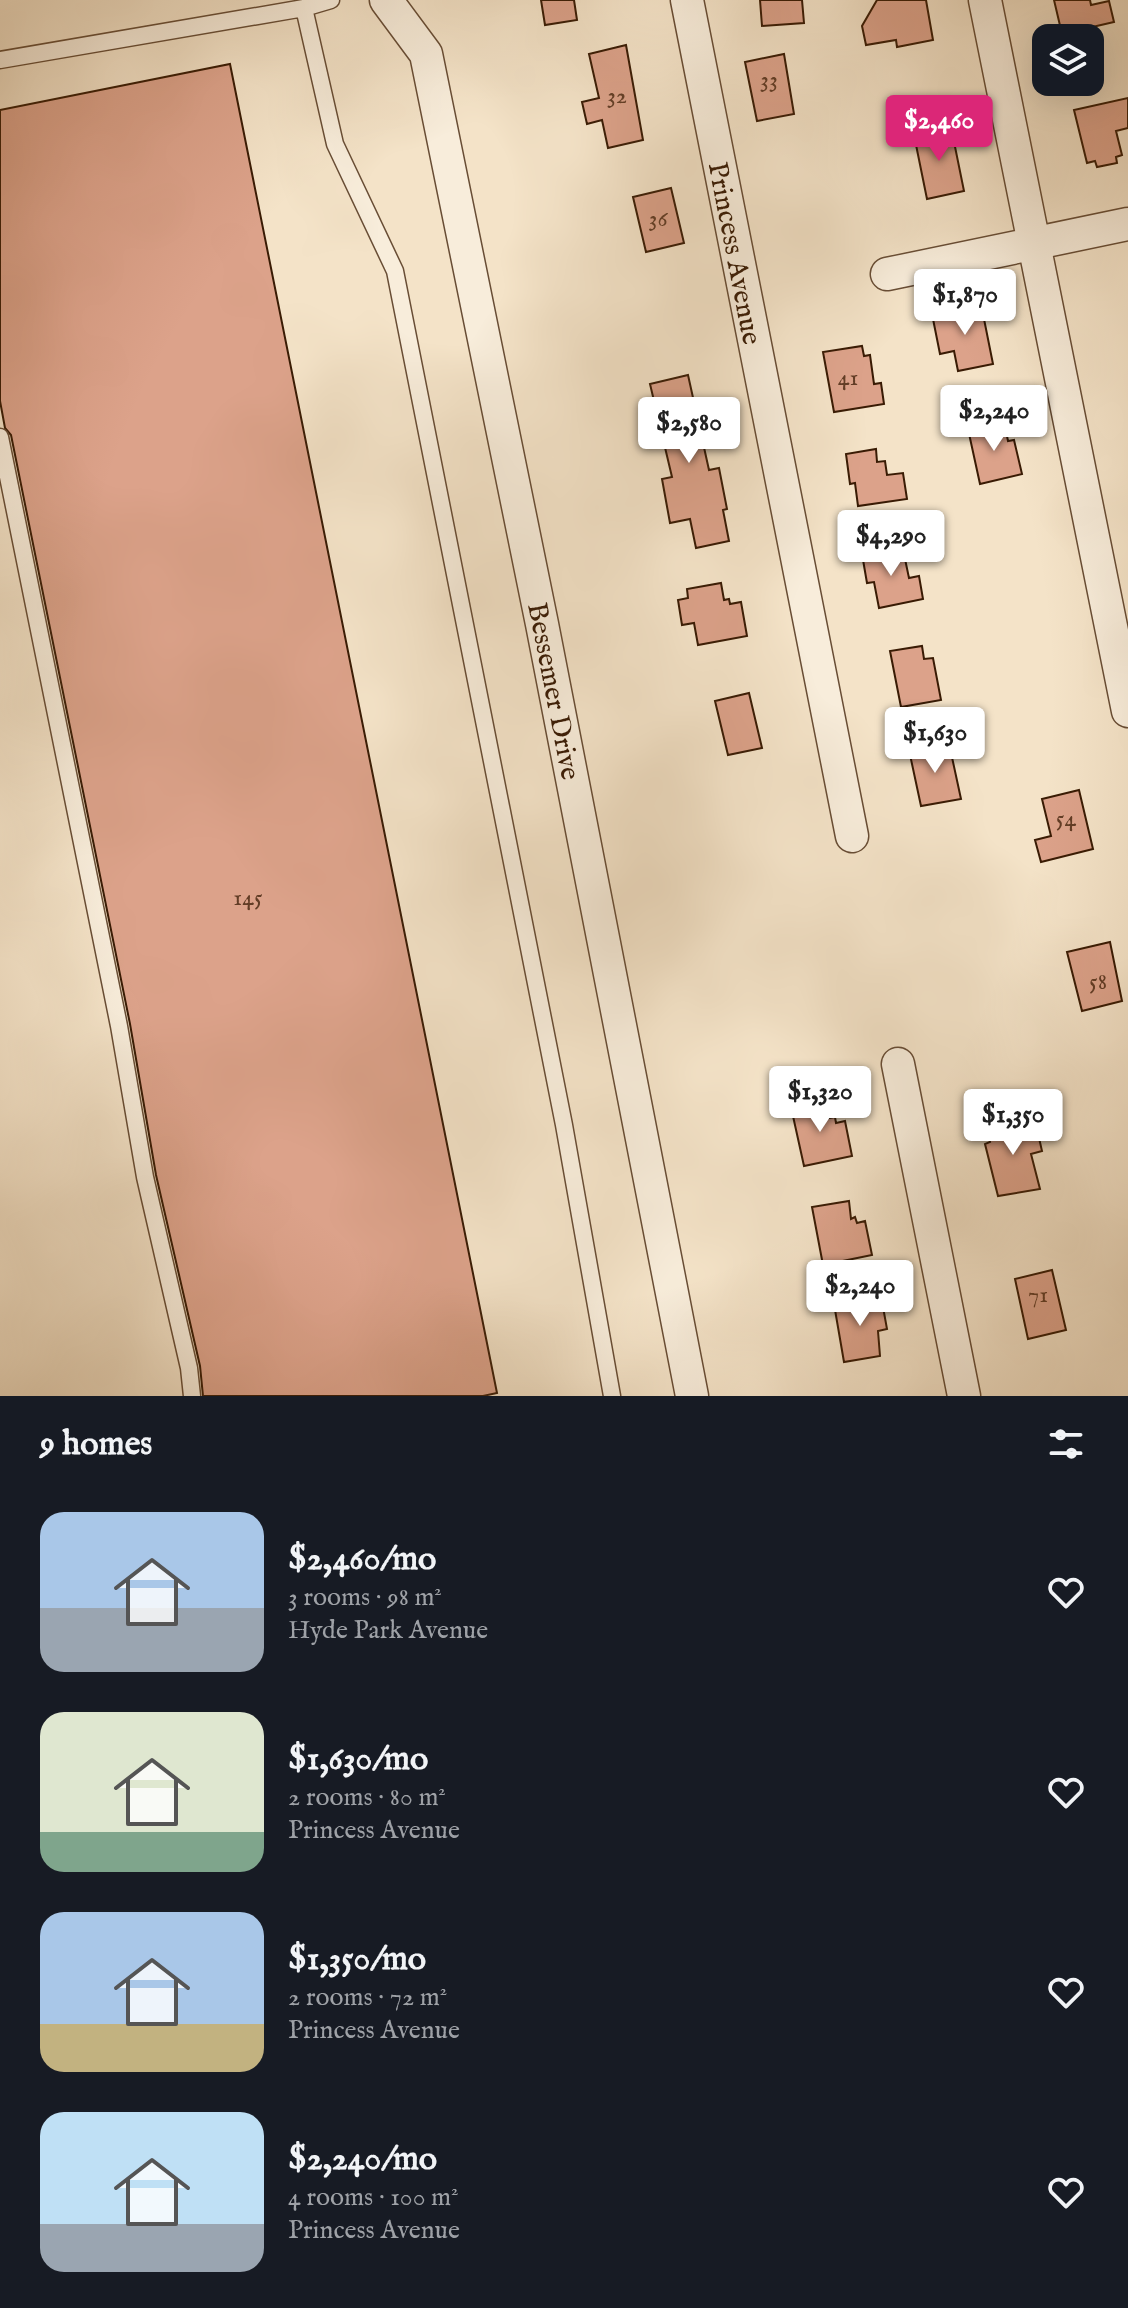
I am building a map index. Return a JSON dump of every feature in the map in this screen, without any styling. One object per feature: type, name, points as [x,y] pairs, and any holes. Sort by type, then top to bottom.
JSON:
[{"type":"street","name":"Bessemer Drive","points":[[386,0],[426,54],[542,624],[692,1396]]},
{"type":"street","name":"Princess Avenue","points":[[687,0],[852,836]]},
{"type":"street","points":[[985,0],[1128,711]]},
{"type":"street","points":[[887,274],[1128,224]]},
{"type":"street","points":[[898,1064],[964,1396]]},
{"type":"lane","points":[[0,60],[304,8],[331,0]]},
{"type":"lane","points":[[304,8],[335,144],[395,271],[561,1110],[612,1396]]},
{"type":"lane","points":[[0,437],[119,1026],[145,1177],[189,1368],[192,1396]]},
{"type":"building","points":[[541,0],[574,0],[577,20],[545,25]]},
{"type":"building","points":[[760,0],[802,0],[804,23],[762,26]]},
{"type":"building","points":[[877,0],[926,0],[933,40],[897,47],[896,40],[866,45],[862,26]]},
{"type":"building","points":[[1054,0],[1090,0],[1091,5],[1109,1],[1114,22],[1060,24]]},
{"type":"building","points":[[626,45],[643,140],[608,148],[602,120],[587,124],[582,102],[599,98],[589,54]]},
{"type":"building","points":[[784,54],[794,114],[757,121],[745,62]]},
{"type":"building","points":[[230,64],[497,1393],[483,1396],[203,1396],[200,1366],[156,1175],[130,1024],[11,435],[5,428],[0,401],[0,110]]},
{"type":"building","points":[[1128,98],[1128,128],[1116,131],[1122,155],[1116,157],[1117,163],[1097,167],[1095,161],[1087,163],[1074,110]]},
{"type":"building","points":[[951,127],[964,191],[927,199],[914,135]]},
{"type":"building","points":[[671,188],[684,243],[646,252],[633,197]]},
{"type":"building","points":[[981,304],[993,364],[958,371],[954,351],[940,354],[933,319],[946,316],[945,311]]},
{"type":"building","points":[[862,346],[864,356],[870,355],[874,384],[881,383],[884,404],[834,412],[823,352]]},
{"type":"building","points":[[688,375],[709,470],[719,468],[729,541],[696,548],[690,519],[670,523],[662,479],[672,477],[650,384]]},
{"type":"building","points":[[1004,421],[1008,441],[1014,440],[1022,474],[980,484],[968,429]]},
{"type":"building","points":[[876,449],[877,462],[885,461],[887,475],[903,473],[907,499],[858,506],[855,483],[850,484],[846,454]]},
{"type":"building","points":[[896,548],[899,560],[905,559],[909,578],[919,576],[923,599],[879,608],[874,582],[867,583],[862,554]]},
{"type":"building","points":[[721,583],[724,600],[729,599],[730,604],[741,602],[747,636],[698,645],[694,623],[682,625],[678,600],[688,598],[687,589]]},
{"type":"building","points":[[922,646],[924,659],[933,658],[941,700],[901,707],[890,651]]},
{"type":"building","points":[[749,693],[762,748],[728,755],[715,701]]},
{"type":"building","points":[[942,744],[943,749],[950,748],[961,799],[921,806],[909,750]]},
{"type":"building","points":[[1079,790],[1093,849],[1041,862],[1035,840],[1051,836],[1042,799]]},
{"type":"building","points":[[1110,942],[1122,1001],[1082,1011],[1067,952]]},
{"type":"building","points":[[826,1101],[829,1118],[835,1117],[836,1123],[845,1121],[852,1156],[804,1166],[791,1107]]},
{"type":"building","points":[[1015,1120],[1017,1128],[1036,1125],[1042,1151],[1031,1154],[1040,1189],[998,1196],[985,1144],[990,1142],[987,1127]]},
{"type":"building","points":[[849,1201],[851,1219],[855,1217],[857,1223],[865,1221],[872,1255],[823,1265],[812,1207]]},
{"type":"building","points":[[1052,1270],[1066,1330],[1028,1339],[1015,1279]]},
{"type":"building","points":[[881,1296],[887,1329],[878,1331],[880,1356],[844,1362],[834,1304]]}]
